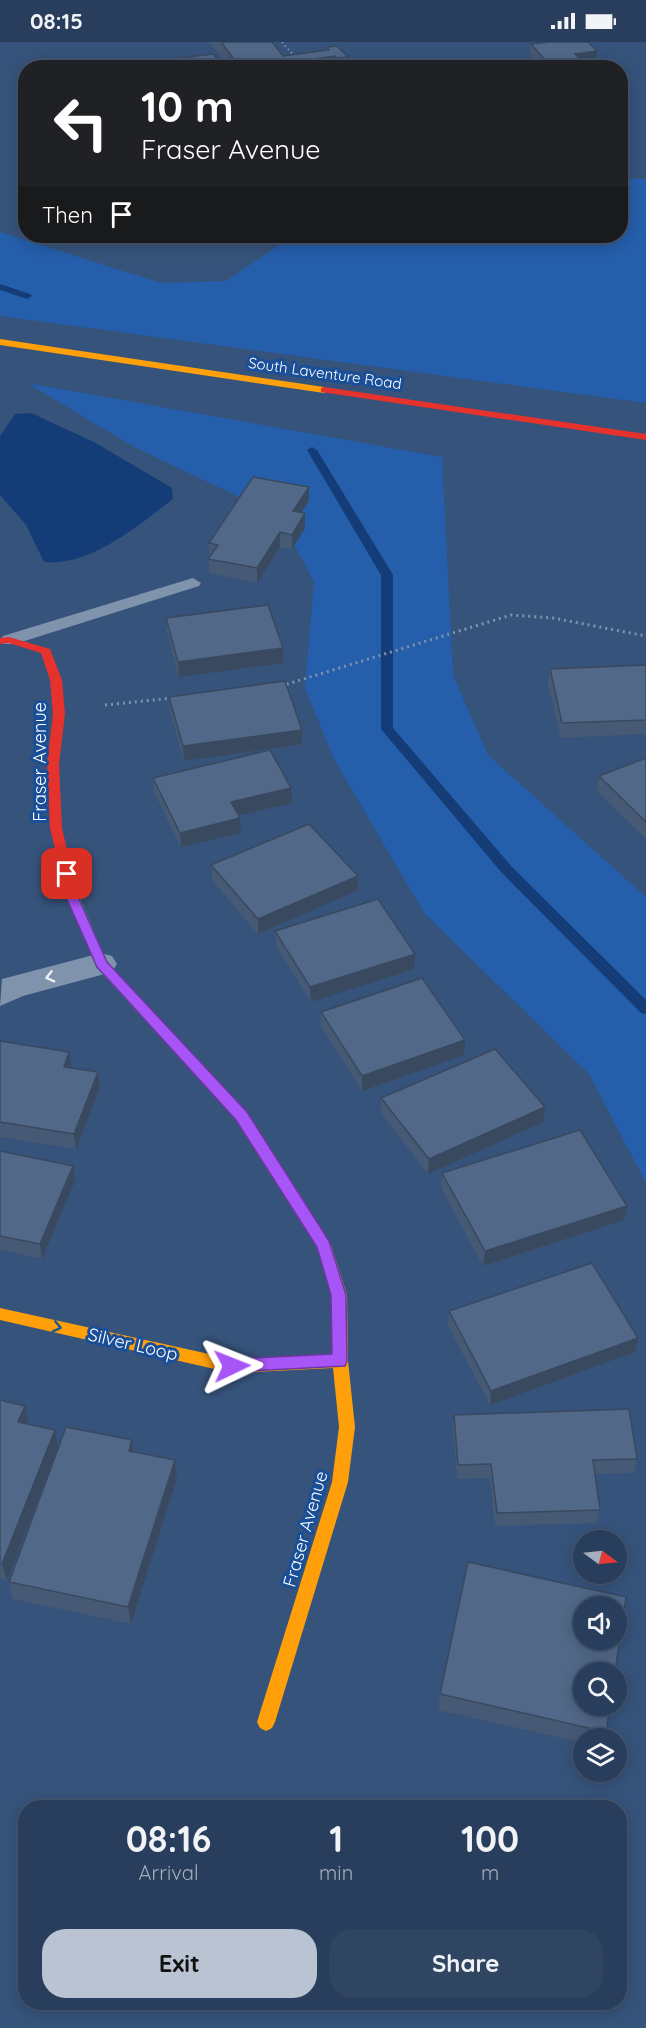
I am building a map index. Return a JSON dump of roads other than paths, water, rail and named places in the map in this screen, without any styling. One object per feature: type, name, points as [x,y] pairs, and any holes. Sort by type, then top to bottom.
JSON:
[{"type":"street","name":"South Laventure Road","points":[[0,342],[646,437]]},
{"type":"street","name":"Fraser Avenue","points":[[4,641],[46,651],[56,680],[59,714],[53,764],[56,828],[72,897],[101,964],[242,1116],[324,1245],[339,1295],[340,1361],[347,1427],[340,1482],[266,1722]]},
{"type":"street","points":[[0,994],[14,987],[101,964]]},
{"type":"street","name":"Silver Loop","points":[[0,1314],[232,1366],[340,1361]]},
{"type":"lane","points":[[4,641],[193,583]]},
{"type":"waterway","points":[[0,287],[27,296]]},
{"type":"waterway","points":[[312,450],[387,575],[387,729],[507,870],[646,1009]]}]
